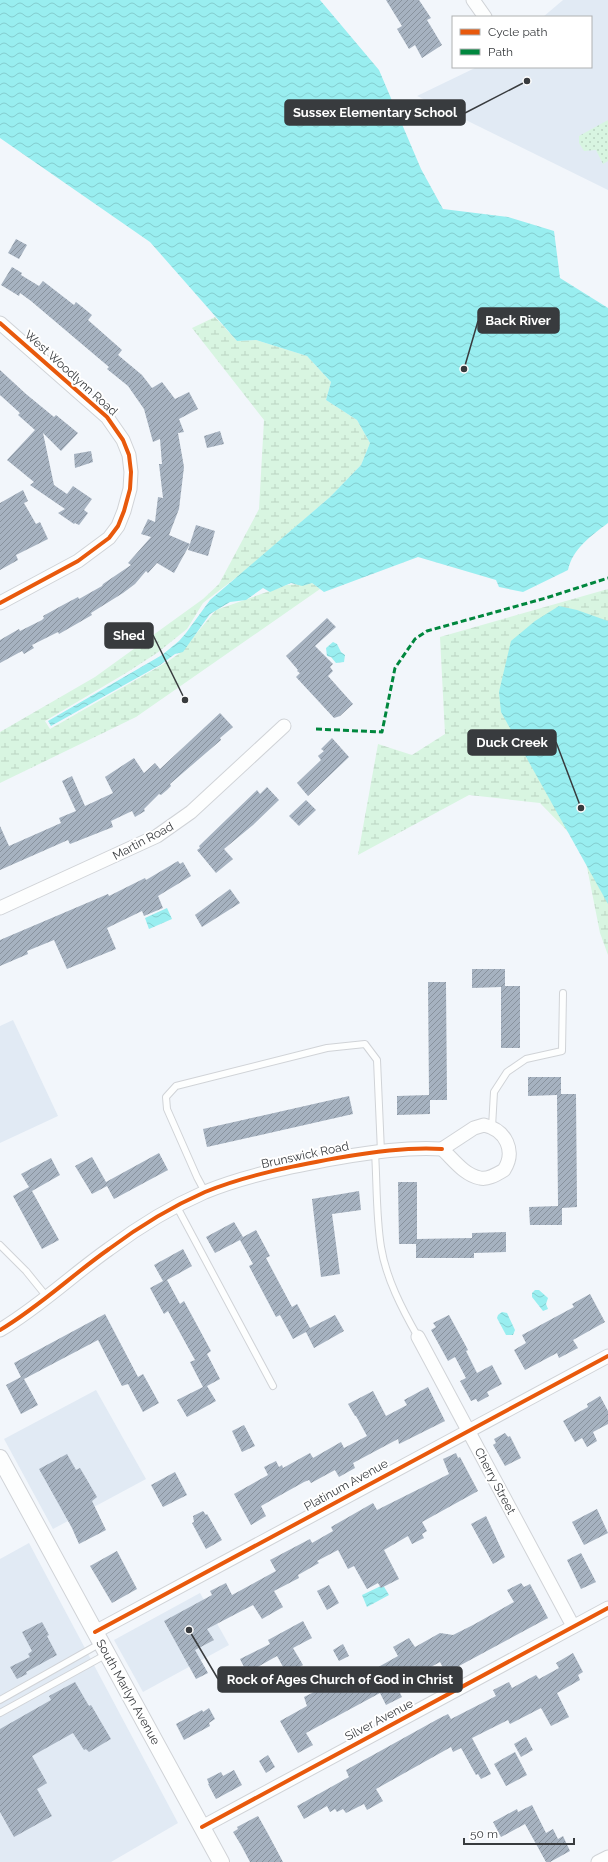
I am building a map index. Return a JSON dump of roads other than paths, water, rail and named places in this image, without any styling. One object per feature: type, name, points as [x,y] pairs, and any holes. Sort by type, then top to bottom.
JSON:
[{"type":"street","points":[[473,0],[484,16]]},
{"type":"street","name":"West Woodlynn Road","points":[[0,323],[107,417],[123,440],[129,455],[131,472],[130,488],[124,512],[118,526],[109,538],[78,561],[0,603]]},
{"type":"street","name":"Martin Road","points":[[0,908],[157,836],[191,812],[284,726]]},
{"type":"street","points":[[484,1125],[492,1127],[503,1134],[509,1146],[510,1156],[504,1170],[489,1177],[480,1178],[470,1174],[442,1149],[474,1128],[484,1125]]},
{"type":"street","name":"Brunswick Road","points":[[0,1330],[35,1308],[109,1248],[177,1207],[206,1192],[274,1170],[378,1152],[422,1148],[442,1149]]},
{"type":"street","name":"Cherry Street","points":[[418,1337],[573,1626]]},
{"type":"street","name":"Platinum Avenue","points":[[101,1643],[468,1430],[608,1356]]},
{"type":"street","name":"South Marlyn Avenue","points":[[0,1458],[221,1862]]},
{"type":"street","name":"Silver Avenue","points":[[202,1827],[608,1608]]},
{"type":"street","points":[[598,1862],[608,1857]]},
{"type":"lane","points":[[492,1127],[494,1092],[507,1072],[526,1058],[562,1051],[563,993]]},
{"type":"lane","points":[[206,1192],[197,1178],[167,1109],[166,1097],[176,1086],[327,1048],[365,1044],[377,1060],[381,1247],[390,1278],[401,1305],[418,1337]]},
{"type":"lane","points":[[177,1207],[272,1386]]},
{"type":"lane","points":[[0,1245],[26,1271],[47,1298]]},
{"type":"lane","points":[[0,1700],[101,1643]]},
{"type":"lane","points":[[0,1713],[101,1643]]},
{"type":"water","points":[[0,0],[320,0],[379,70],[421,169],[443,209],[508,217],[554,231],[560,278],[608,308],[608,523],[578,549],[570,562],[568,570],[523,592],[499,587],[496,580],[418,557],[324,592],[312,583],[302,586],[291,583],[270,592],[263,588],[246,600],[230,602],[210,614],[183,652],[175,654],[160,665],[51,726],[48,721],[162,655],[179,641],[210,600],[330,497],[361,465],[370,443],[357,420],[326,400],[331,382],[307,356],[256,340],[237,341],[150,242],[0,138]]},
{"type":"water","points":[[559,606],[577,610],[608,621],[608,904],[501,712],[499,692],[511,641],[535,621]]},
{"type":"water","points":[[333,642],[337,644],[341,652],[345,655],[344,662],[336,663],[331,657],[327,656],[326,648]]},
{"type":"water","points":[[167,908],[172,919],[149,929],[145,918]]},
{"type":"water","points":[[535,1290],[539,1290],[548,1298],[546,1304],[548,1309],[543,1311],[532,1297],[532,1293]]},
{"type":"water","points":[[502,1312],[507,1313],[515,1330],[513,1335],[506,1335],[497,1318]]},
{"type":"water","points":[[383,1585],[389,1595],[367,1607],[362,1595]]},
{"type":"place","name":"Sussex Elementary School","points":[[527,81]]},
{"type":"place","name":"Back River","points":[[464,369]]},
{"type":"place","name":"Shed","points":[[185,700]]},
{"type":"place","name":"Duck Creek","points":[[581,808]]},
{"type":"place","name":"Rock of Ages Church of God in Christ","points":[[189,1630]]}]
